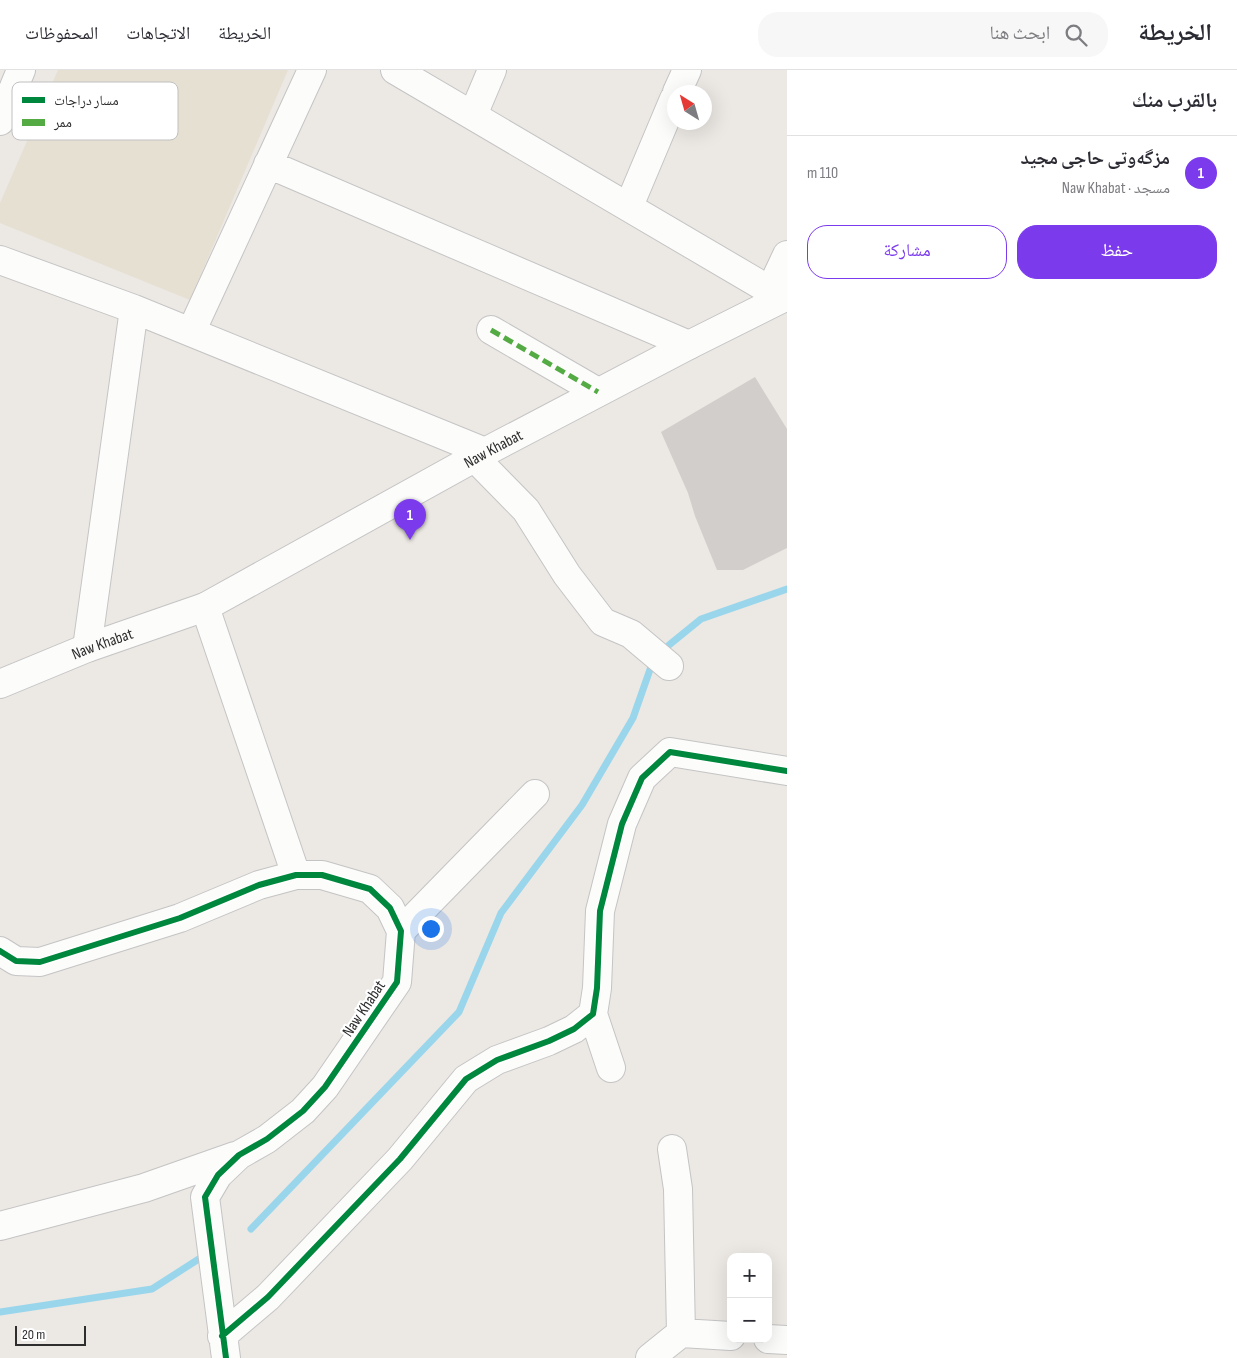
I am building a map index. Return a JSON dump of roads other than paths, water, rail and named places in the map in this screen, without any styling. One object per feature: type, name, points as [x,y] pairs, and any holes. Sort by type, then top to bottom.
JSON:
[{"type":"street","points":[[16,82],[21,70]]},
{"type":"street","points":[[191,332],[312,70]]},
{"type":"street","points":[[395,70],[780,295],[787,255]]},
{"type":"street","points":[[473,115],[492,70]]},
{"type":"street","points":[[680,85],[687,70]]},
{"type":"street","points":[[0,122],[12,92]]},
{"type":"street","points":[[629,206],[667,116]]},
{"type":"street","points":[[268,164],[689,344]]},
{"type":"street","points":[[0,260],[191,332],[480,455],[526,510],[567,575],[603,622],[631,634],[669,666]]},
{"type":"street","name":"Naw Khabat","points":[[0,684],[87,648],[205,607],[480,455],[780,295]]},
{"type":"street","points":[[87,648],[134,309]]},
{"type":"street","points":[[491,330],[598,392]]},
{"type":"street","points":[[205,607],[296,875]]},
{"type":"street","points":[[611,1068],[593,1014],[597,988],[600,911],[622,824],[642,778],[670,752],[787,771]]},
{"type":"street","points":[[401,931],[535,794]]},
{"type":"street","name":"Naw Khabat","points":[[0,951],[16,961],[40,962],[180,918],[259,885],[296,875],[322,875],[370,889],[390,908],[401,931],[401,956],[397,982],[331,1079],[303,1111],[267,1139],[239,1155],[218,1175],[205,1197],[224,1347]]},
{"type":"street","points":[[224,1347],[268,1297],[381,1180],[466,1079],[497,1060],[549,1042],[574,1029],[593,1014]]},
{"type":"street","points":[[672,1149],[678,1189],[681,1333]]},
{"type":"street","points":[[0,1226],[144,1188],[239,1155]]},
{"type":"street","points":[[650,1358],[681,1333],[727,1336]]},
{"type":"street","points":[[772,1339],[787,1340]]},
{"type":"waterway","points":[[669,645],[701,619],[787,589]]},
{"type":"waterway","points":[[251,1229],[459,1012],[501,913],[582,805],[633,718],[653,661]]},
{"type":"waterway","points":[[0,1312],[152,1289],[205,1255]]},
{"type":"place","name":"مزگەوتى حاجى مجيد","points":[[410,540]]}]
